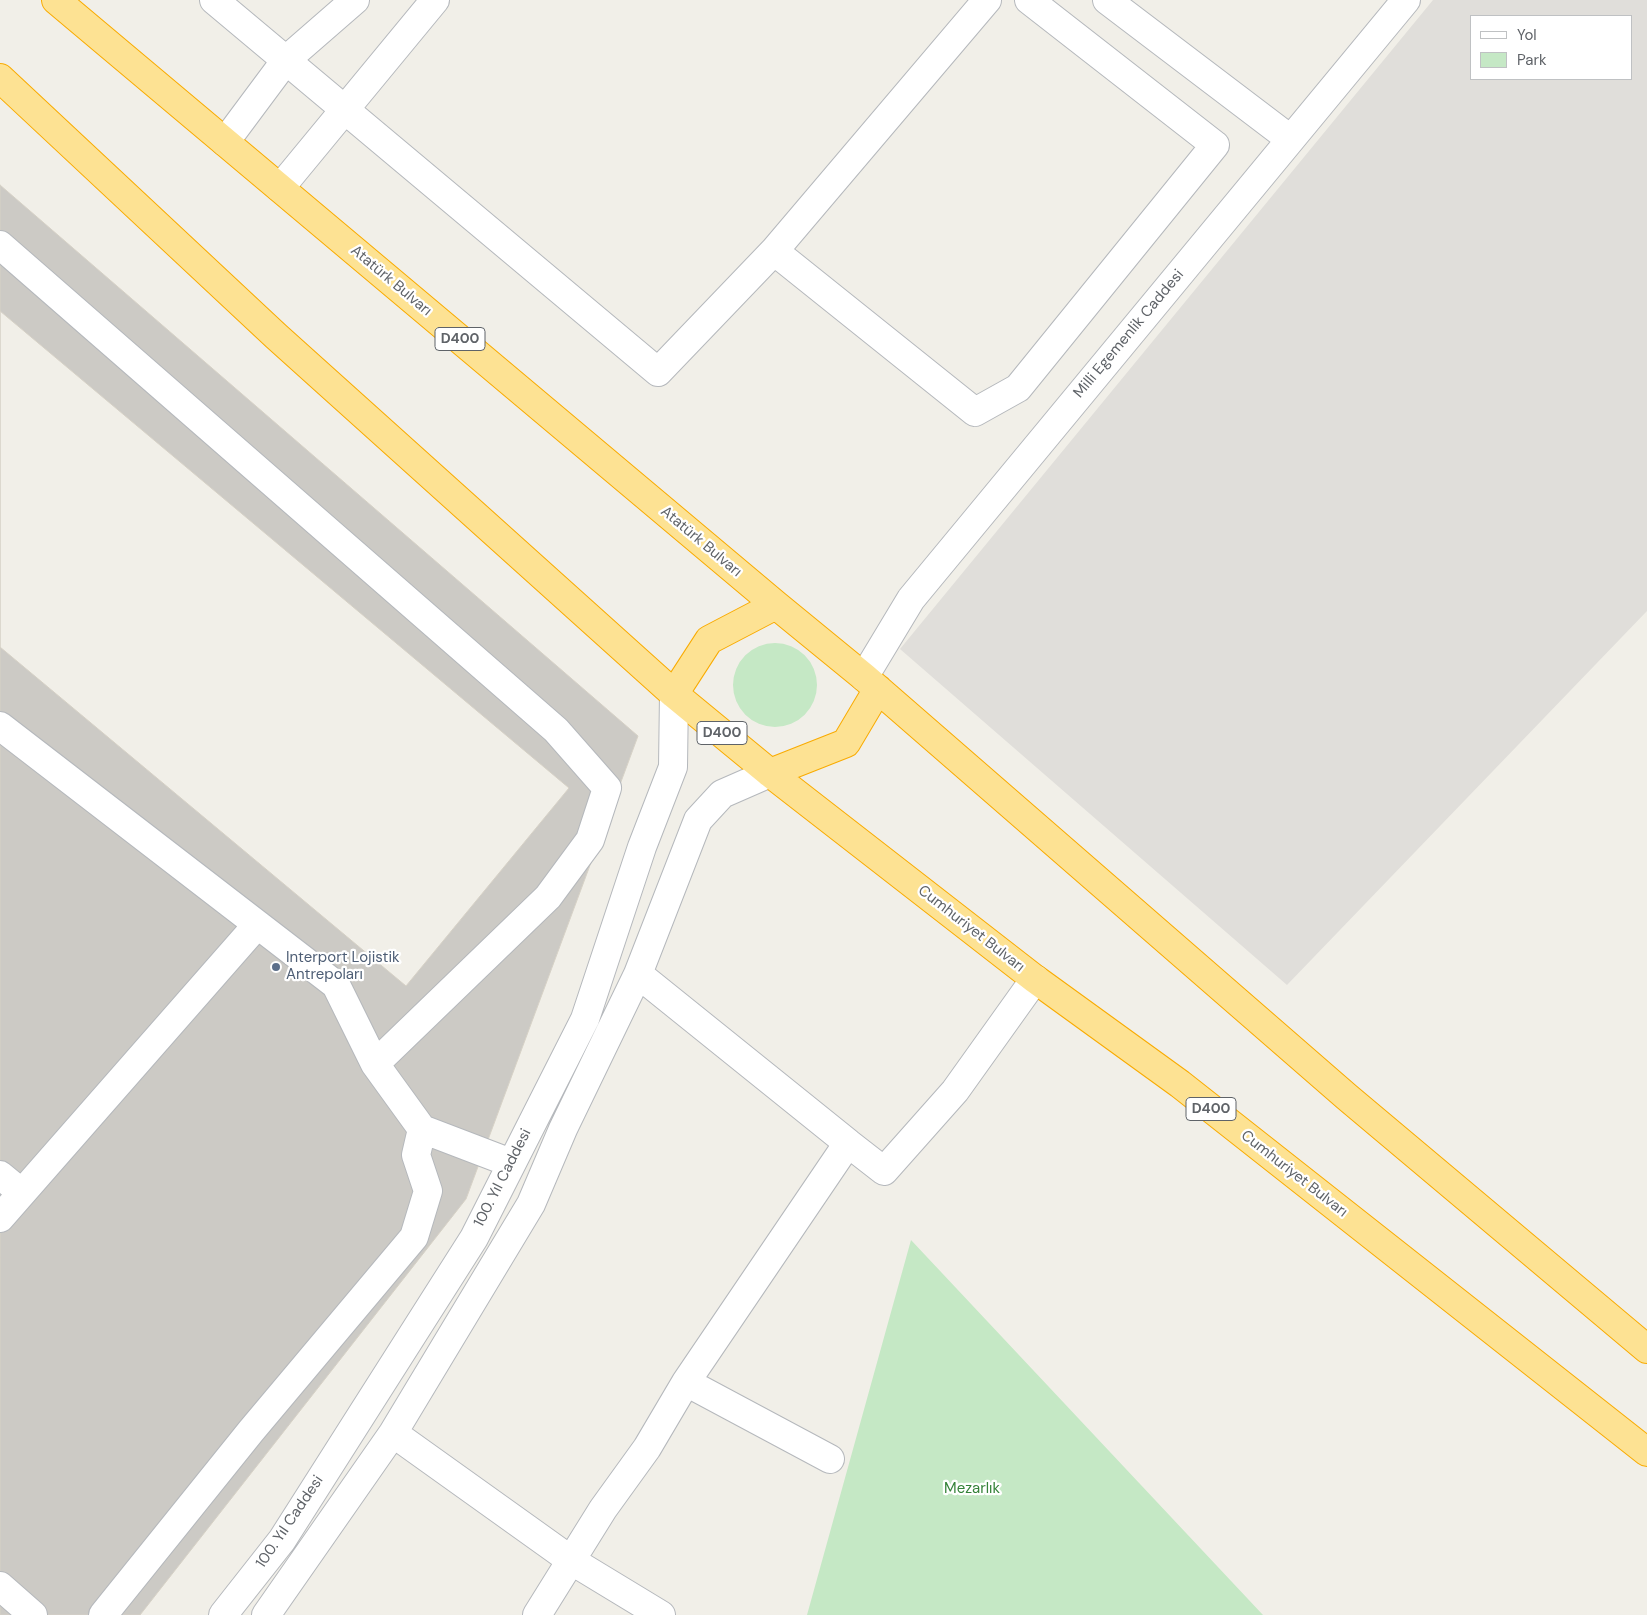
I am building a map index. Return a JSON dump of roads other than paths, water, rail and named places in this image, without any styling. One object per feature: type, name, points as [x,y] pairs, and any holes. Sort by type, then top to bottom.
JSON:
[{"type":"highway","name":"Atatürk Bulvarı","points":[[56,0],[871,683]]},
{"type":"highway","name":"D400","points":[[0,78],[276,336],[674,694],[770,773]]},
{"type":"highway","points":[[674,694],[709,640],[776,605]]},
{"type":"highway","name":"D400","points":[[871,683],[1347,1097],[1647,1350]]},
{"type":"highway","points":[[770,773],[846,743],[871,683]]},
{"type":"highway","name":"Cumhuriyet Bulvarı","points":[[770,773],[1035,979],[1180,1084],[1647,1452]]},
{"type":"street","points":[[214,0],[658,372],[774,251],[986,0]]},
{"type":"street","points":[[225,142],[286,60],[355,0]]},
{"type":"street","points":[[280,188],[435,0]]},
{"type":"street","points":[[774,251],[975,412],[1018,388],[1215,145],[1029,0]]},
{"type":"street","points":[[1107,0],[1290,139]]},
{"type":"street","name":"Milli Egemenlik Caddesi","points":[[871,683],[911,599],[1406,0]]},
{"type":"street","points":[[0,245],[556,730],[607,788],[590,840],[548,897],[375,1064]]},
{"type":"street","name":"100. Yıl Caddesi","points":[[223,1615],[282,1540],[474,1238],[585,1019],[642,847],[673,767],[674,694]]},
{"type":"street","points":[[0,726],[336,985],[375,1064],[422,1129],[510,1164]]},
{"type":"street","points":[[266,1615],[393,1433],[531,1204],[563,1129],[638,974],[698,820],[722,794],[770,773]]},
{"type":"street","points":[[0,1218],[257,925]]},
{"type":"street","points":[[638,974],[884,1171],[955,1091],[1035,979]]},
{"type":"street","points":[[103,1615],[251,1431],[414,1237],[428,1191],[416,1155],[422,1129]]},
{"type":"street","points":[[537,1615],[603,1509],[647,1448],[686,1382],[848,1143]]},
{"type":"street","points":[[0,1175],[22,1193]]},
{"type":"street","points":[[686,1382],[830,1459]]},
{"type":"street","points":[[393,1433],[572,1561],[661,1615]]},
{"type":"street","points":[[0,1586],[33,1615]]},
{"type":"place","name":"Interport Lojistik Antrepoları","points":[[276,967]]},
{"type":"park label","name":"Mezarlık","points":[[972,1489]]}]
